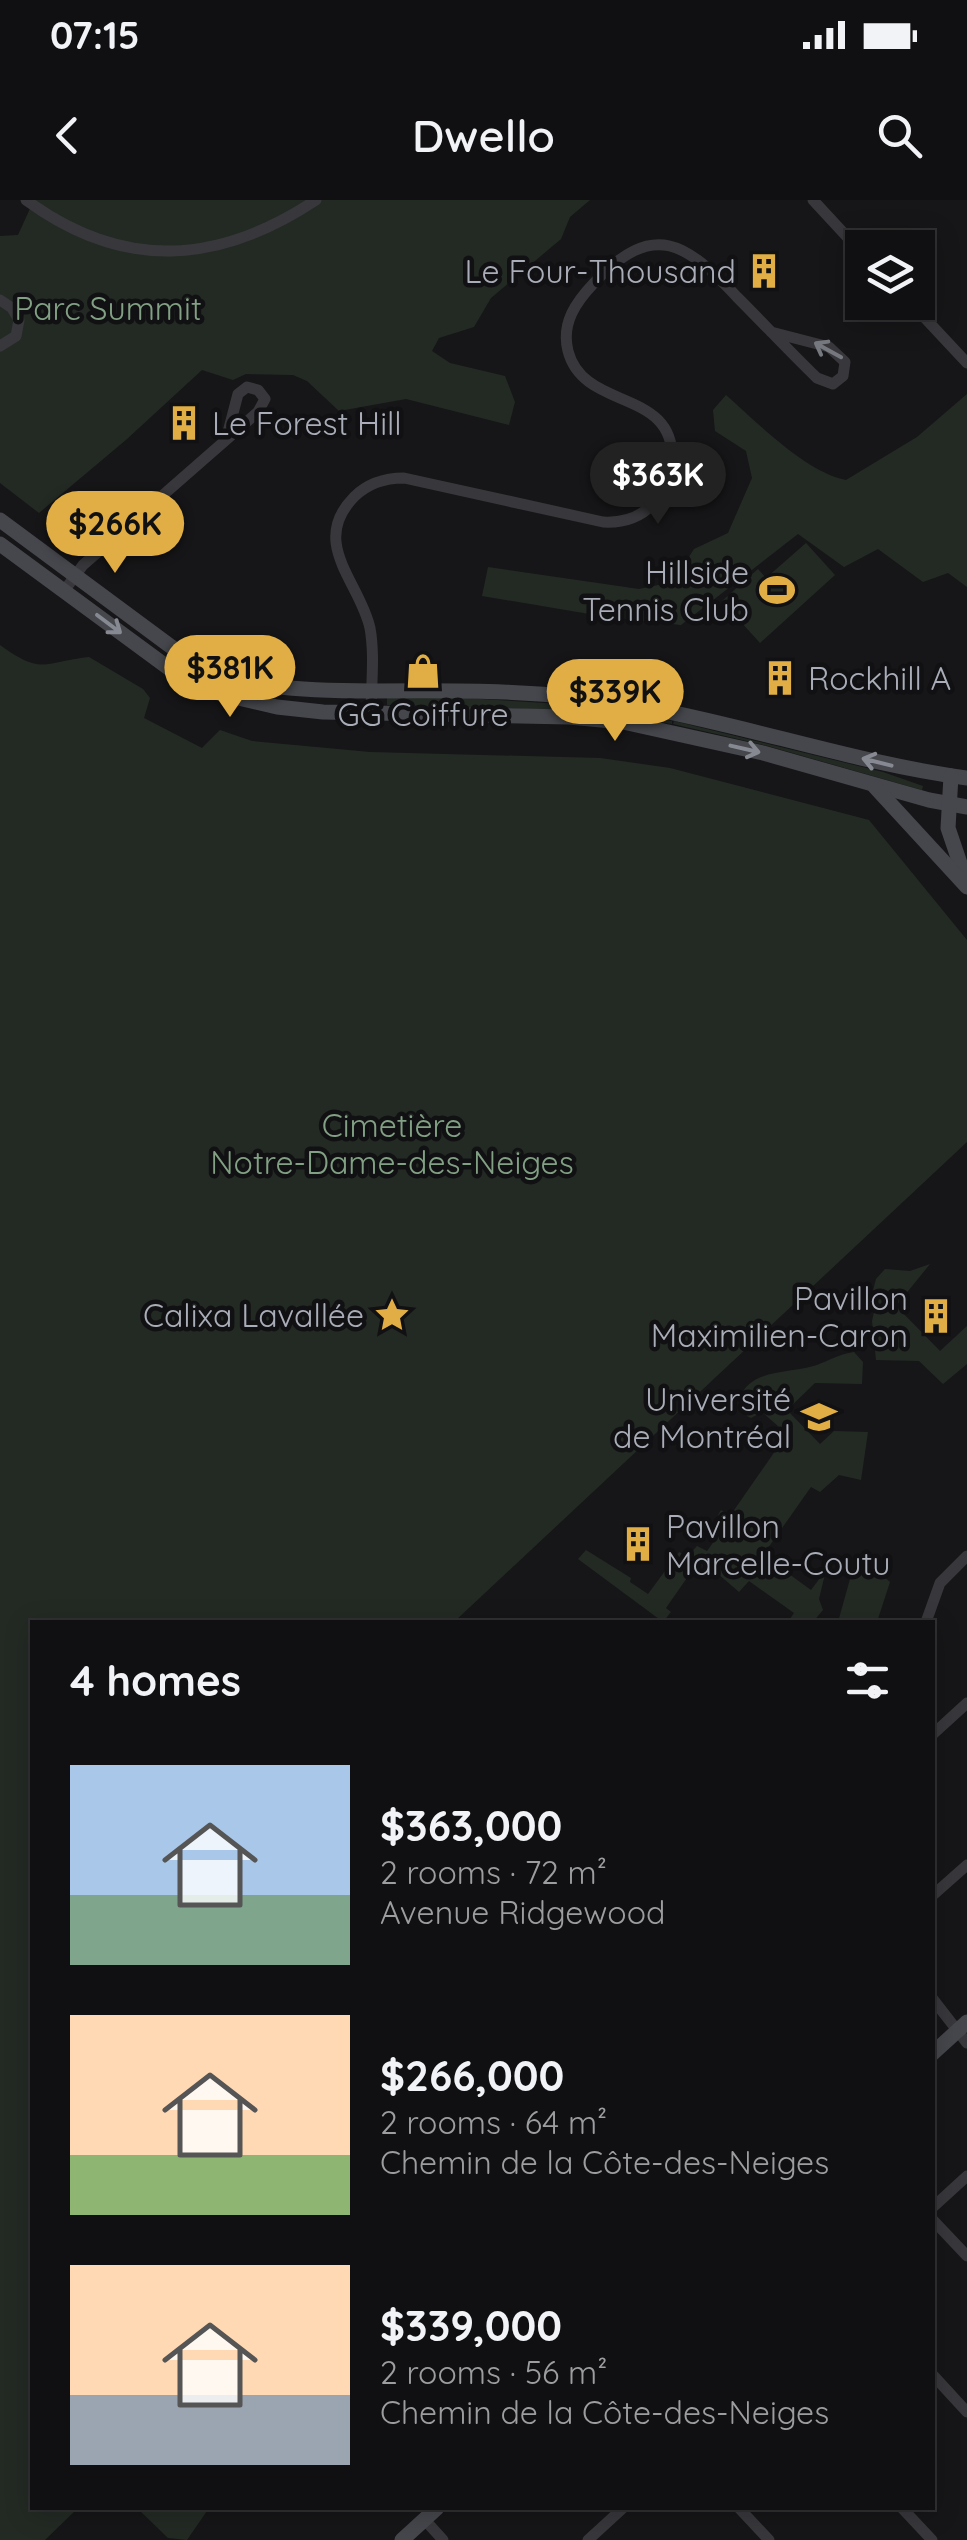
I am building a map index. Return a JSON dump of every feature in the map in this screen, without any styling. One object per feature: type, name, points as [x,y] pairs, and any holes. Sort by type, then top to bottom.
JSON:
[{"type":"main road","points":[[0,520],[173,648],[212,671],[282,687],[467,690],[606,700],[888,765],[959,777],[948,804],[952,845],[967,884]]},
{"type":"main road","points":[[0,544],[162,664],[205,689],[285,708],[614,721],[763,753],[967,807]]},
{"type":"main road","points":[[872,784],[967,884]]},
{"type":"main road","points":[[935,2052],[964,2032]]},
{"type":"main road","points":[[402,2540],[435,2510]]},
{"type":"street","points":[[30,203],[90,239],[135,248],[187,250],[206,249],[256,234],[316,200]]},
{"type":"street","points":[[813,200],[845,235]]},
{"type":"street","points":[[371,714],[372,651],[368,622],[342,569],[336,543],[341,516],[364,488],[383,479],[406,478],[607,522],[625,520],[642,512],[664,490],[671,472],[672,456],[660,423],[641,405],[589,383],[574,366],[566,328],[581,297],[608,270],[640,249],[657,246],[685,250],[705,263],[771,332],[821,381],[833,384],[844,376],[845,362],[834,349],[771,332]]},
{"type":"street","points":[[0,300],[12,308],[19,320],[16,336],[0,346]]},
{"type":"street","points":[[927,320],[967,363]]},
{"type":"street","points":[[64,590],[75,575],[227,436]]},
{"type":"street","points":[[927,1620],[940,1583],[967,1556]]},
{"type":"street","points":[[935,1732],[967,1704]]},
{"type":"street","points":[[935,1893],[967,1865]]},
{"type":"street","points":[[935,2001],[964,2032]]},
{"type":"street","points":[[935,2205],[967,2176]]},
{"type":"street","points":[[935,2223],[967,2256]]},
{"type":"street","points":[[935,2377],[967,2412]]},
{"type":"street","points":[[588,2540],[603,2535],[622,2510]]},
{"type":"street","points":[[741,2510],[769,2540]]},
{"type":"street","points":[[904,2510],[932,2540]]},
{"type":"street","points":[[424,2520],[442,2540]]},
{"type":"green space","name":"Parc Summit","points":[[34,200],[590,200],[570,217],[561,239],[491,298],[474,327],[439,338],[432,351],[450,363],[505,376],[515,402],[509,425],[406,399],[339,411],[307,381],[293,375],[246,374],[233,380],[202,370],[39,513],[0,483],[0,236],[18,235]]},
{"type":"green space","points":[[967,394],[967,587],[948,573],[923,582],[878,549],[844,567],[798,534],[681,625],[482,596],[488,567],[639,589],[673,582],[694,549],[728,533],[752,478],[746,451],[715,431],[713,410],[726,395],[798,457],[846,480],[917,437]]},
{"type":"green space","name":"Hillside Tennis Club","points":[[806,543],[835,575],[760,643],[722,601],[758,569],[766,578]]},
{"type":"green space","name":"Cimetière Notre-Dame-des-Neiges","points":[[0,645],[35,664],[89,657],[143,689],[150,698],[144,718],[202,748],[220,730],[252,741],[370,752],[600,758],[670,768],[869,820],[967,940],[967,1142],[456,1620],[30,1620],[30,2510],[76,2510],[45,2540],[0,2540]]},
{"type":"green space","points":[[448,697],[594,706],[672,724],[591,711],[387,705],[387,698]]},
{"type":"green space","points":[[674,721],[883,772],[923,786],[922,790],[768,746],[673,724]]},
{"type":"green space","points":[[930,1264],[896,1306],[940,1351],[967,1326],[967,1364],[943,1384],[919,1361],[876,1360],[872,1321],[875,1308],[869,1306],[876,1279],[885,1269],[910,1271]]},
{"type":"green space","points":[[854,1352],[863,1362],[862,1384],[815,1383],[787,1410],[820,1444],[834,1431],[868,1432],[861,1480],[839,1475],[820,1492],[811,1487],[763,1555],[811,1590],[826,1570],[819,1599],[823,1610],[815,1620],[789,1620],[794,1613],[749,1581],[739,1592],[709,1566],[698,1562],[666,1608],[671,1612],[660,1620],[578,1559],[586,1550],[631,1578],[630,1582],[648,1594],[679,1552],[688,1556],[697,1546],[707,1551],[720,1533],[716,1529],[727,1522],[718,1515],[721,1510],[730,1516],[787,1434],[762,1412],[747,1416],[740,1398],[745,1388],[762,1377]]},
{"type":"green space","points":[[857,1554],[890,1582],[878,1620],[839,1620]]},
{"type":"green space","points":[[139,2510],[208,2510],[187,2540],[168,2538]]},
{"type":"place","name":"Le Four-Thousand","points":[[764,271]]},
{"type":"place","name":"Le Forest Hill","points":[[184,423]]},
{"type":"place","name":"Hillside Tennis Club","points":[[777,590]]},
{"type":"place","name":"GG Coiffure","points":[[423,671]]},
{"type":"place","name":"Rockhill A","points":[[780,678]]},
{"type":"place","name":"Calixa Lavallée","points":[[392,1315]]},
{"type":"place","name":"Pavillon Maximilien-Caron","points":[[936,1316]]},
{"type":"place","name":"Université de Montréal","points":[[819,1417]]},
{"type":"place","name":"Pavillon Marcelle-Coutu","points":[[638,1544]]}]
